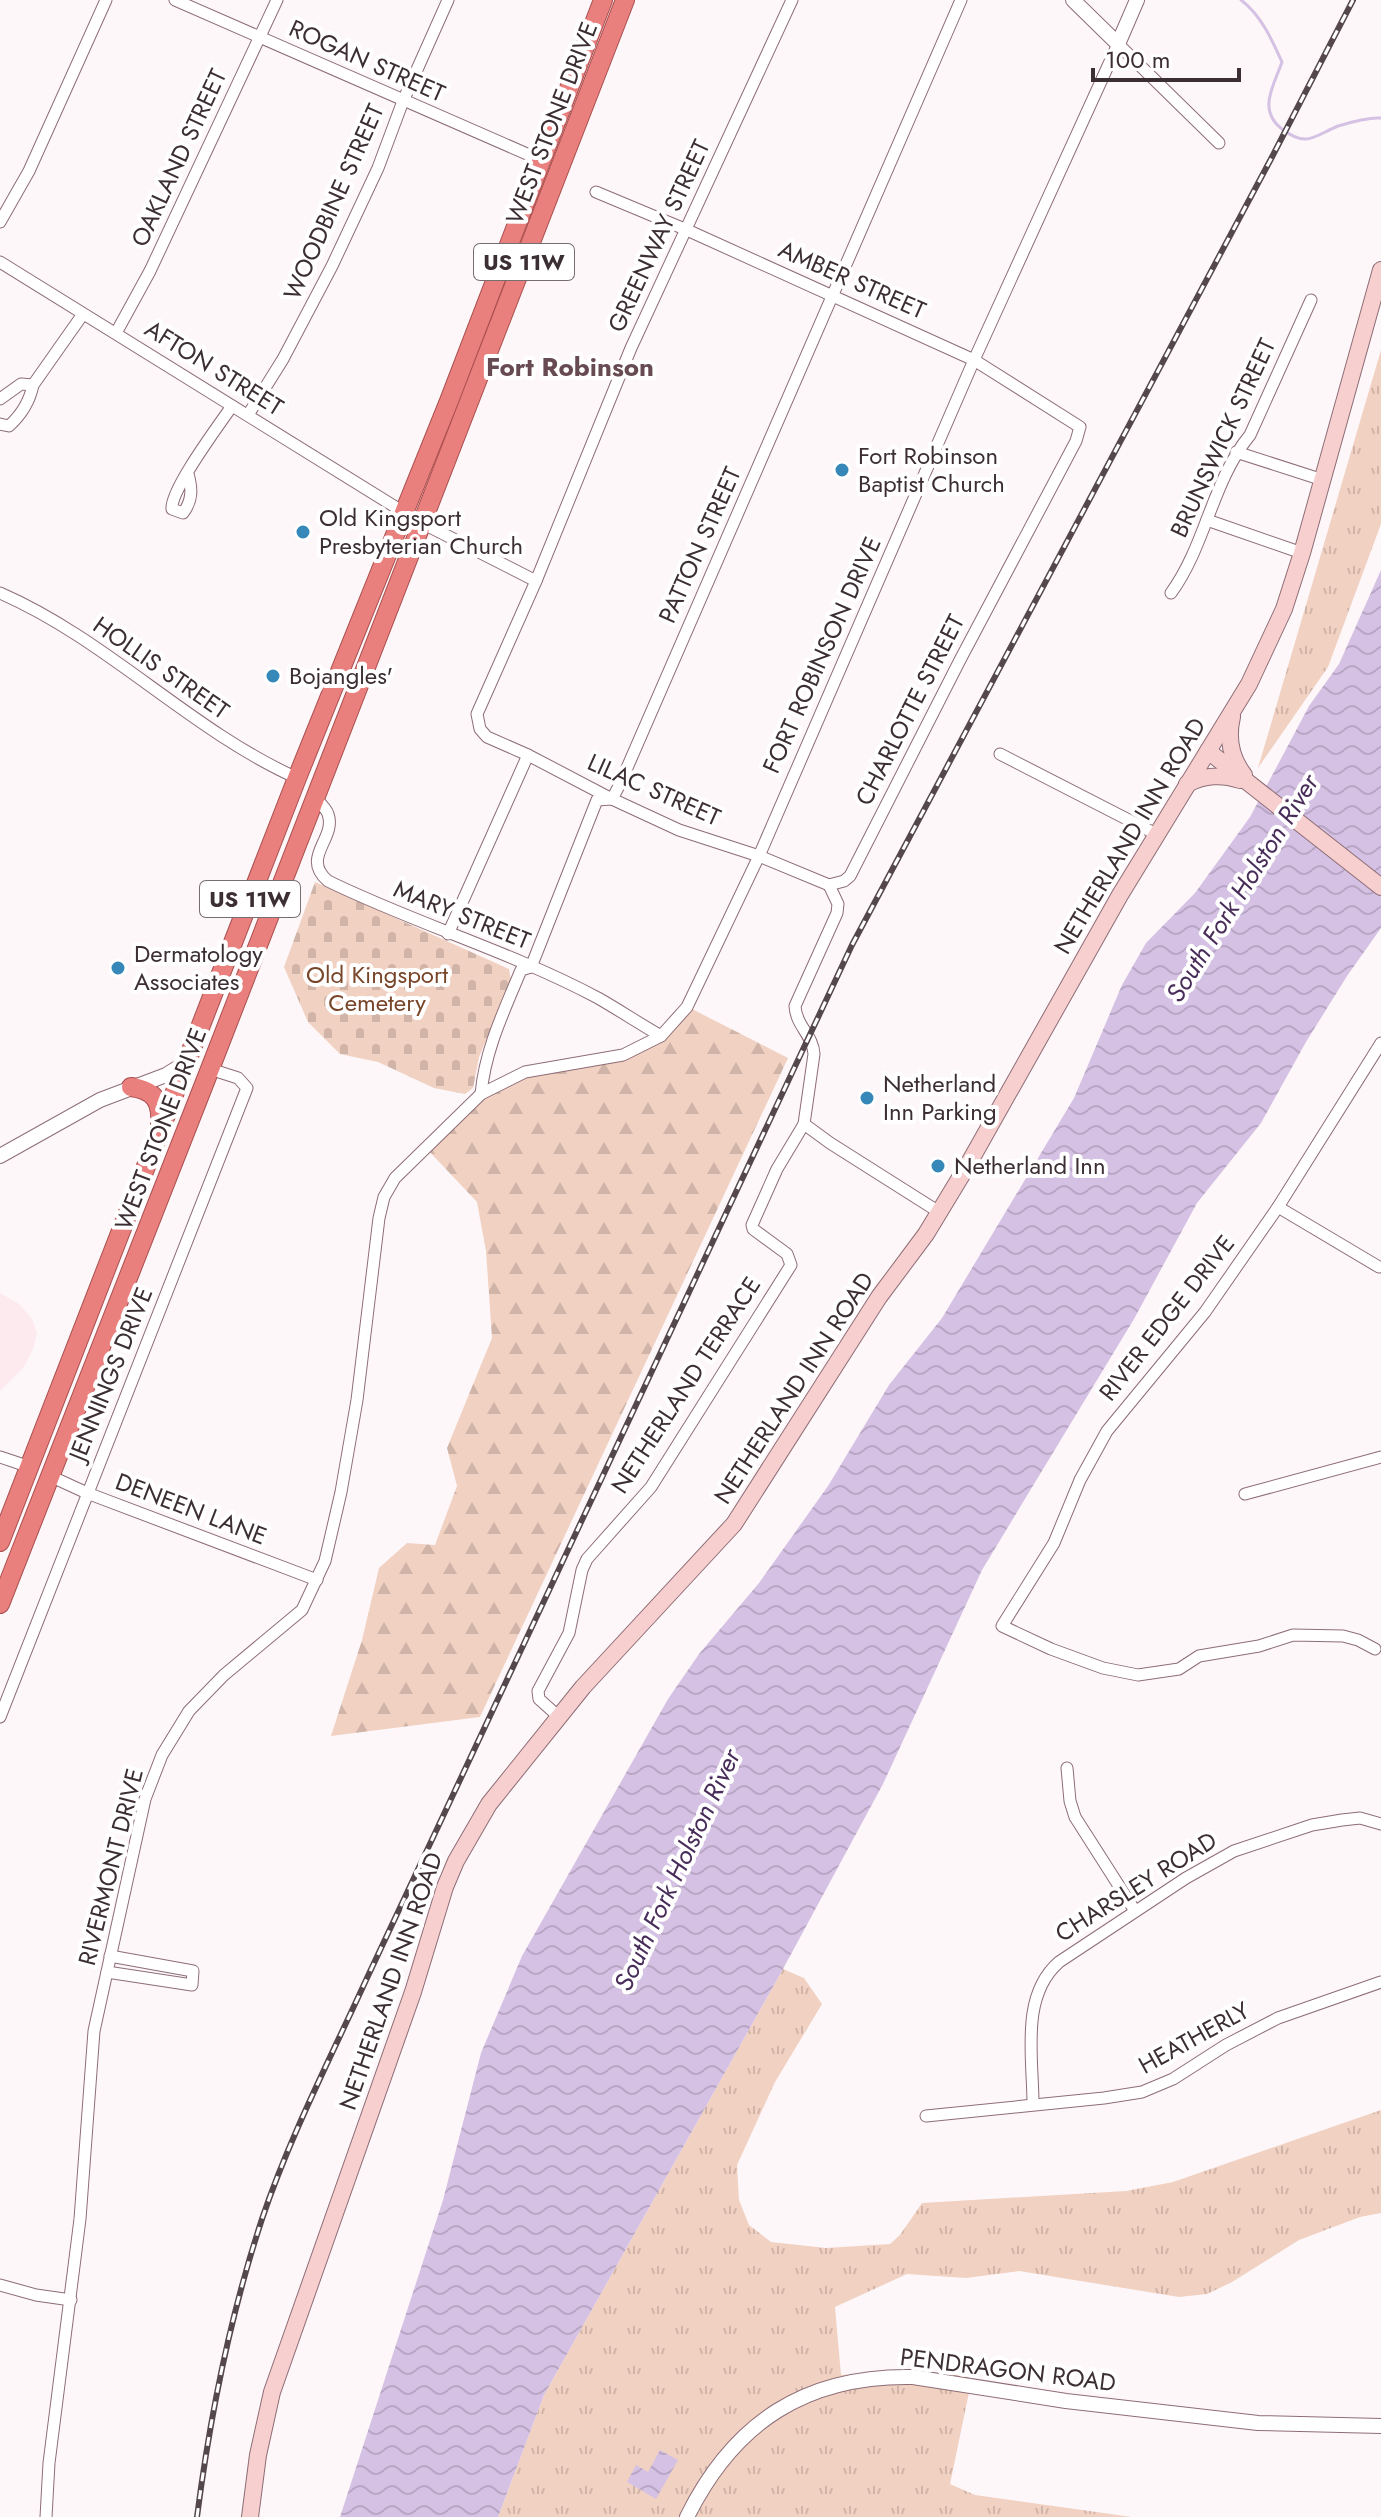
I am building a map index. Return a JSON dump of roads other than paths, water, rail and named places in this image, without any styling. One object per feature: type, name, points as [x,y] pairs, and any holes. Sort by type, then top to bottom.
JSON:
[{"type":"highway","name":"WEST STONE DRIVE","points":[[0,1542],[297,778],[543,161],[603,0]]},
{"type":"highway","name":"WEST STONE DRIVE","points":[[0,1604],[625,0]]},
{"type":"highway","points":[[543,161],[561,169]]},
{"type":"highway","points":[[405,513],[422,523]]},
{"type":"highway","points":[[359,625],[373,616],[386,616]]},
{"type":"highway","points":[[297,778],[315,798]]},
{"type":"highway","points":[[187,1062],[210,1069]]},
{"type":"highway","points":[[131,1087],[145,1089],[155,1098],[159,1108],[160,1132]]},
{"type":"highway","points":[[30,1467],[50,1476]]},
{"type":"main road","name":"NETHERLAND INN ROAD","points":[[250,2517],[260,2444],[272,2392],[413,1992],[445,1887],[462,1848],[489,1804],[611,1655],[734,1524],[862,1322],[926,1234],[988,1132],[1035,1043],[1156,834],[1236,708],[1262,660],[1284,609],[1381,270]]},
{"type":"main road","points":[[1236,708],[1230,737],[1242,778]]},
{"type":"main road","points":[[1208,751],[1381,887]]},
{"type":"main road","points":[[1187,784],[1216,775],[1242,778]]},
{"type":"street","points":[[0,222],[29,171],[106,0]]},
{"type":"street","name":"ROGAN STREET","points":[[175,0],[543,161]]},
{"type":"street","name":"OAKLAND STREET","points":[[116,333],[150,271],[277,0]]},
{"type":"street","name":"WOODBINE STREET","points":[[248,415],[283,359],[332,266],[378,168],[403,101],[448,0]]},
{"type":"street","name":"GREENWAY STREET","points":[[477,714],[536,581],[631,348],[792,0]]},
{"type":"street","name":"PATTON STREET","points":[[481,1094],[490,1045],[521,970],[531,967],[597,800],[612,799],[961,0]]},
{"type":"street","points":[[1073,0],[1219,143]]},
{"type":"street","name":"FORT ROBINSON DRIVE","points":[[395,1178],[481,1094],[525,1072],[623,1055],[661,1036],[687,1007],[759,856],[974,360],[1137,0]]},
{"type":"street","name":"AMBER STREET","points":[[596,192],[974,360],[1080,427]]},
{"type":"street","name":"AFTON STREET","points":[[0,262],[405,513]]},
{"type":"street","name":"BRUNSWICK STREET","points":[[1171,593],[1187,571],[1236,452],[1250,435],[1311,300]]},
{"type":"street","points":[[0,424],[9,426],[17,419],[33,385],[83,314]]},
{"type":"street","points":[[0,399],[21,384],[33,385]]},
{"type":"street","points":[[188,474],[232,406]]},
{"type":"street","name":"CHARLOTTE STREET","points":[[829,885],[850,876],[1076,441],[1080,427]]},
{"type":"street","points":[[1236,452],[1323,480]]},
{"type":"street","points":[[1207,520],[1302,553]]},
{"type":"street","points":[[422,523],[536,581]]},
{"type":"street","name":"HOLLIS STREET","points":[[0,593],[36,611],[112,658],[224,740],[297,778]]},
{"type":"street","name":"LILAC STREET","points":[[477,714],[480,729],[487,737],[612,799],[679,830],[759,856],[829,885]]},
{"type":"street","points":[[1000,754],[1156,834]]},
{"type":"street","points":[[448,934],[528,755]]},
{"type":"street","name":"MARY STREET","points":[[315,798],[328,814],[328,826],[317,861],[320,875],[338,886],[598,998],[661,1036]]},
{"type":"street","points":[[829,885],[838,904],[837,913],[795,1006],[795,1017],[809,1036],[814,1054],[804,1124],[939,1212]]},
{"type":"street","name":"RIVER EDGE DRIVE","points":[[1375,1649],[1343,1636],[1293,1635],[1259,1646],[1199,1656],[1179,1669],[1138,1675],[1090,1664],[1002,1626],[1054,1543],[1080,1480],[1107,1431],[1205,1312],[1278,1207],[1381,1043]]},
{"type":"street","points":[[0,1156],[100,1100],[166,1075],[187,1062]]},
{"type":"street","name":"JENNINGS DRIVE","points":[[0,1717],[247,1088],[238,1078],[210,1069]]},
{"type":"street","name":"NETHERLAND TERRACE","points":[[559,1717],[539,1699],[538,1691],[569,1633],[587,1559],[651,1487],[791,1265],[787,1254],[753,1229],[752,1225],[777,1169],[804,1124]]},
{"type":"street","name":"RIVERMONT DRIVE","points":[[46,2517],[49,2463],[80,2219],[91,2058],[145,1799],[152,1776],[175,1731],[205,1692],[302,1610],[317,1580],[331,1540],[357,1400],[379,1218],[384,1197],[395,1178]]},
{"type":"street","points":[[1278,1207],[1379,1267]]},
{"type":"street","points":[[0,1457],[30,1467]]},
{"type":"street","points":[[1245,1494],[1381,1457]]},
{"type":"street","name":"DENEEN LANE","points":[[50,1476],[87,1493],[317,1580]]},
{"type":"street","points":[[1067,1768],[1075,1817],[1135,1911]]},
{"type":"street","name":"CHARSLEY ROAD","points":[[1033,2104],[1033,2012],[1044,1977],[1059,1962],[1213,1862],[1254,1844],[1312,1825],[1342,1820],[1360,1818],[1381,1824]]},
{"type":"street","points":[[107,1972],[192,1985],[193,1971],[110,1956]]},
{"type":"street","name":"HEATHERLY","points":[[926,2116],[1142,2092],[1173,2079],[1226,2045],[1278,2018],[1381,1982]]},
{"type":"street","points":[[0,2285],[71,2300]]},
{"type":"street","name":"PENDRAGON ROAD","points":[[687,2517],[711,2475],[753,2427],[790,2403],[856,2380],[913,2377],[1066,2401],[1258,2423],[1381,2426]]},
{"type":"water","name":"South Fork Holston River","points":[[1381,570],[1381,928],[1306,1042],[1261,1123],[1197,1203],[1134,1319],[982,1570],[883,1784],[544,2395],[498,2517],[340,2517],[443,2200],[481,2053],[522,1956],[668,1699],[699,1654],[759,1583],[828,1486],[889,1385],[942,1318],[1074,1098],[1122,985],[1146,943],[1195,893],[1250,817],[1309,706],[1339,664]]},
{"type":"water","points":[[660,2450],[678,2460],[656,2499],[627,2482],[636,2465],[648,2472]]},
{"type":"waterway","points":[[1241,0],[1260,20],[1282,62],[1269,106],[1274,122],[1282,129],[1304,139],[1348,123],[1381,118]]},
{"type":"railway","points":[[197,2517],[215,2404],[240,2292],[273,2188],[312,2097],[852,945],[1353,0]]},
{"type":"place","name":"Fort Robinson Baptist Church","points":[[842,470]]},
{"type":"place","name":"Old Kingsport Presbyterian Church","points":[[303,532]]},
{"type":"place","name":"Bojangles'","points":[[273,676]]},
{"type":"place","name":"Dermatology Associates","points":[[118,968]]},
{"type":"place","name":"Netherland Inn Parking","points":[[867,1098]]},
{"type":"place","name":"Netherland Inn","points":[[938,1166]]},
{"type":"district","name":"Fort Robinson","points":[[570,367]]},
{"type":"park label","name":"Old Kingsport Cemetery","points":[[377,989]]}]
